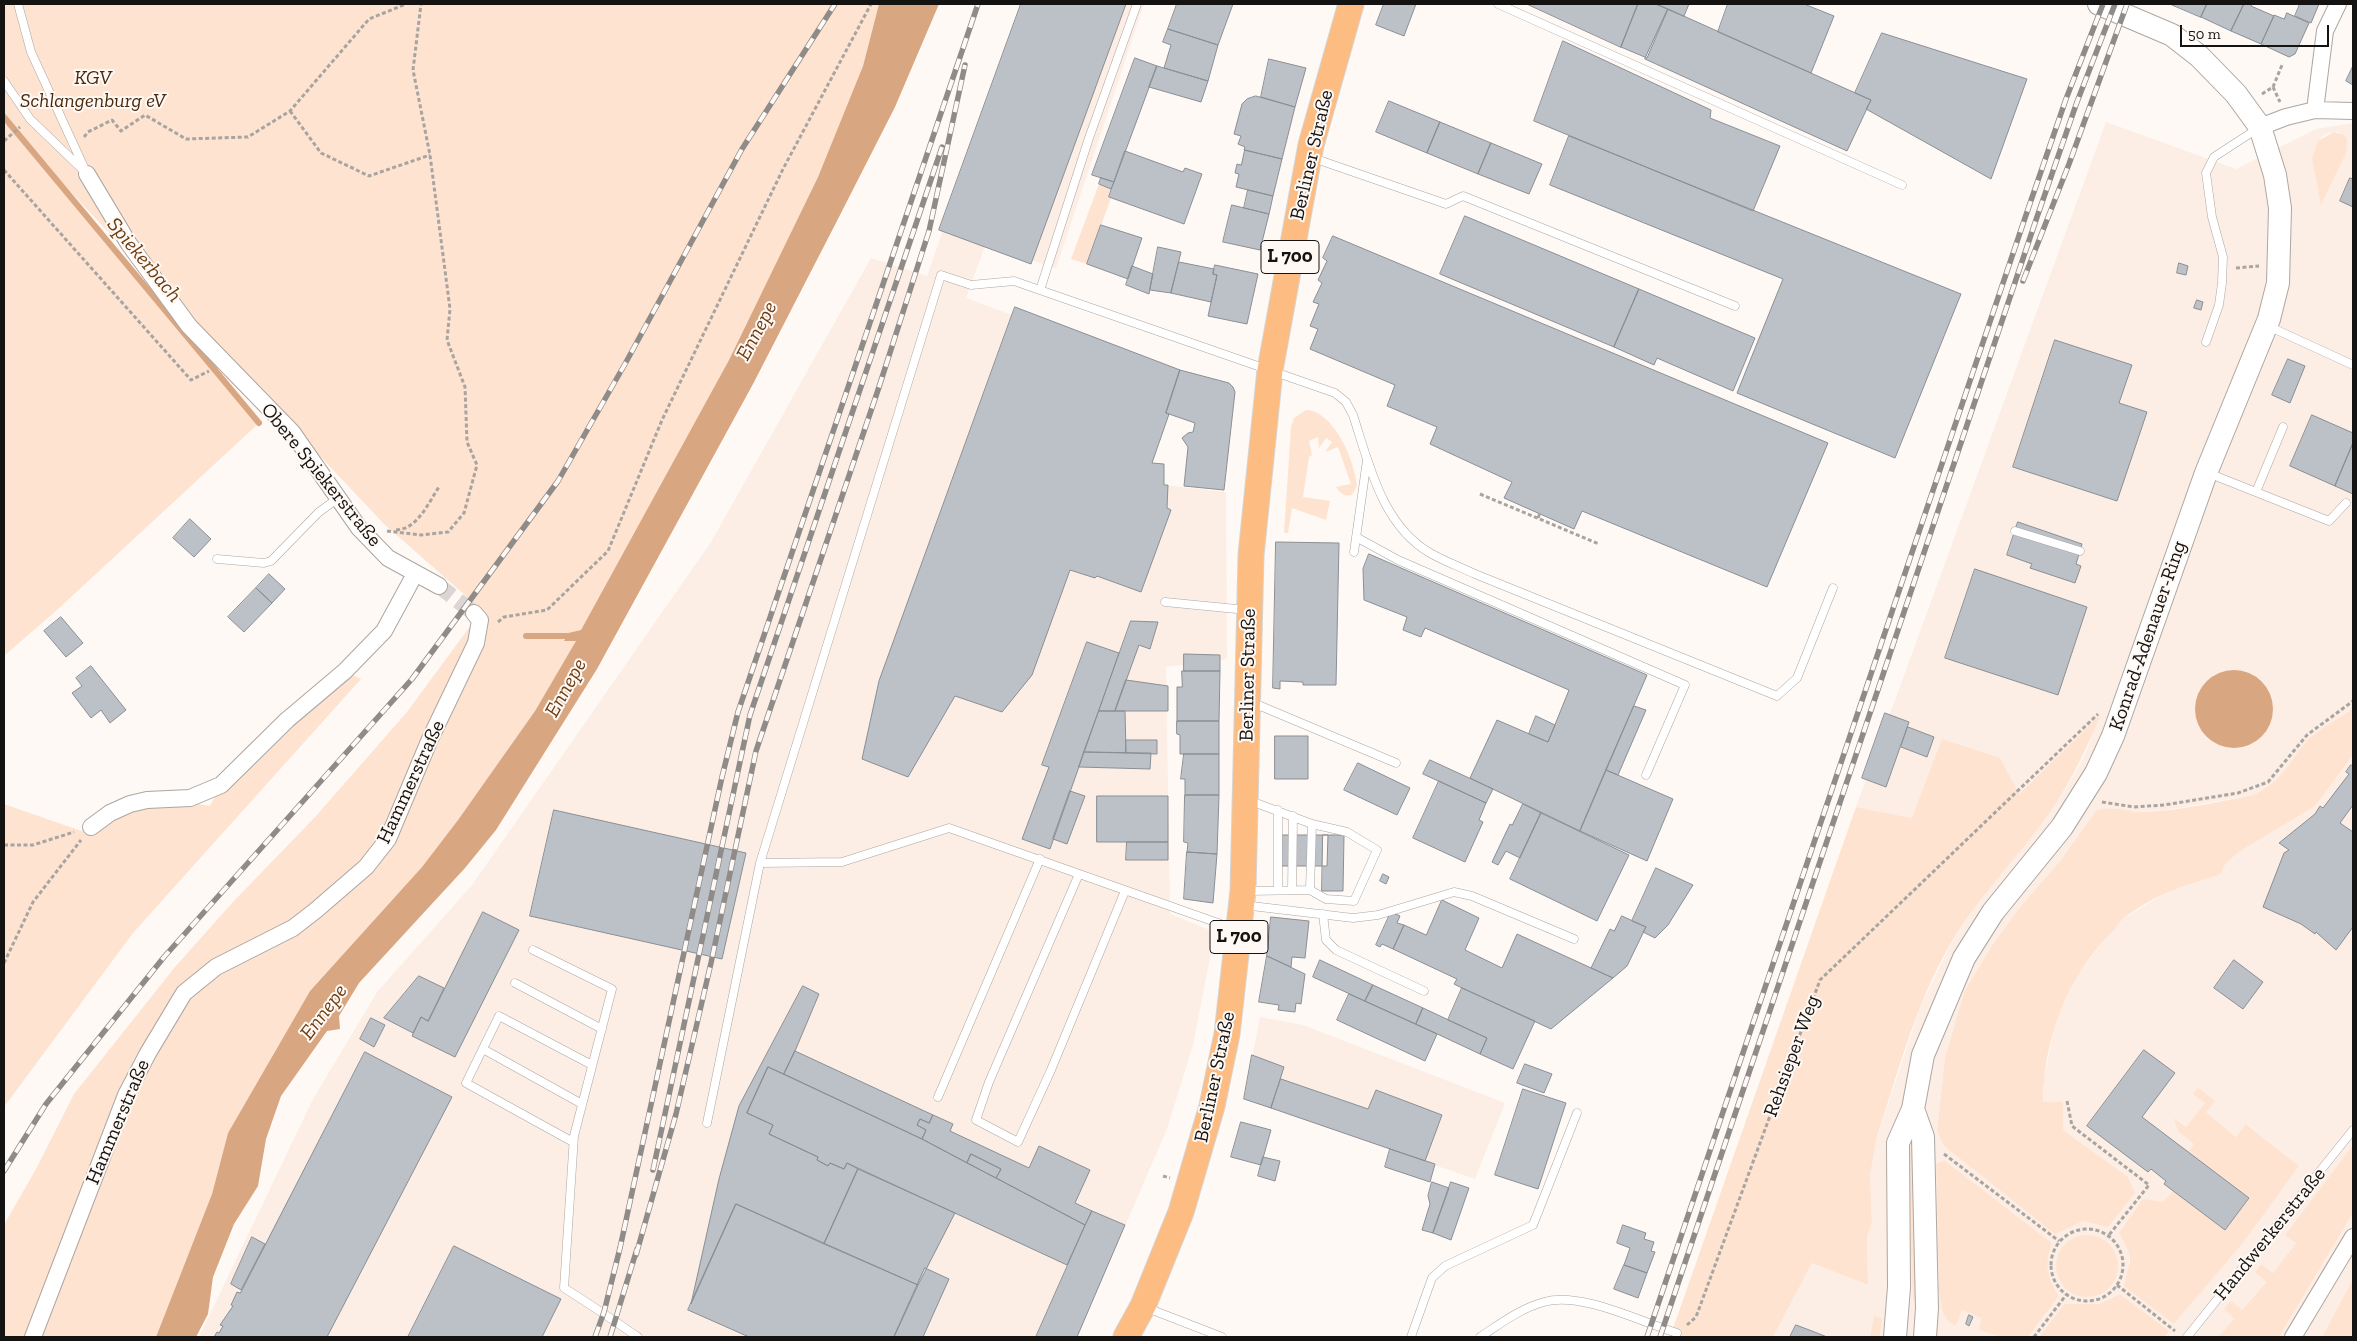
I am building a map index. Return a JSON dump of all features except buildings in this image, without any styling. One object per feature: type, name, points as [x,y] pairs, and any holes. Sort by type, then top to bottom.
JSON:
[{"type":"main road","name":"Berliner Straße","points":[[1126,1337],[1143,1306],[1181,1212],[1212,1106],[1227,1034],[1242,898],[1246,799],[1249,611],[1254,526],[1270,370],[1309,156],[1351,4]]},
{"type":"street","name":"Konrad-Adenauer-Ring","points":[[1895,1337],[1899,1287],[1898,1143],[1913,1109],[1923,1055],[1964,958],[1993,912],[2042,853],[2096,774],[2113,736],[2206,473],[2266,325],[2278,283],[2279,191],[2260,127],[2244,104],[2204,61],[2172,35],[2100,4]]},
{"type":"street","points":[[2315,110],[2325,31],[2338,4]]},
{"type":"street","points":[[2260,127],[2315,110],[2353,111]]},
{"type":"street","name":"Obere Spiekerstraße","points":[[87,174],[129,244],[189,326],[223,364],[292,432],[359,528],[388,558],[416,574]]},
{"type":"street","points":[[91,827],[110,813],[130,804],[147,800],[190,798],[220,785],[287,720],[344,672],[384,631],[416,574],[439,586]]},
{"type":"street","name":"Hammerstraße","points":[[34,1337],[126,1095],[148,1052],[184,993],[216,967],[293,928],[366,867],[388,839],[430,739],[476,643],[480,620],[474,613]]},
{"type":"street","points":[[1913,1109],[1923,1137],[1927,1308],[1925,1337]]},
{"type":"street","points":[[2293,1337],[2353,1237]]},
{"type":"lane","name":"Obere Spiekerstraße","points":[[18,4],[31,52],[87,174]]},
{"type":"lane","points":[[1040,290],[1089,138],[1137,4]]},
{"type":"lane","points":[[1498,4],[1902,185]]},
{"type":"lane","points":[[4,81],[30,119],[87,174]]},
{"type":"lane","points":[[2206,342],[2218,304],[2223,257],[2212,217],[2206,173],[2214,157],[2260,127]]},
{"type":"lane","points":[[1309,156],[1446,204],[1462,196],[1734,306]]},
{"type":"lane","points":[[708,1123],[760,863],[940,276],[971,284],[1014,282],[1335,392],[1346,402],[1382,497],[1398,527],[1429,552],[1475,574],[1777,696],[1797,678],[1833,588]]},
{"type":"lane","points":[[2266,325],[2353,365]]},
{"type":"lane","points":[[2256,492],[2283,427]]},
{"type":"lane","points":[[1354,552],[1367,458]]},
{"type":"lane","points":[[2206,473],[2329,521],[2346,503]]},
{"type":"lane","points":[[217,559],[264,563],[271,560],[319,512],[337,499]]},
{"type":"lane","points":[[2015,531],[2080,551]]},
{"type":"lane","points":[[1356,536],[1398,560],[1685,685],[1646,776]]},
{"type":"lane","points":[[1164,602],[1249,611]]},
{"type":"lane","points":[[1247,701],[1396,763]]},
{"type":"lane","points":[[1242,898],[1278,890],[1310,890],[1326,899],[1354,901],[1377,850],[1346,832],[1312,824],[1246,799]]},
{"type":"lane","points":[[1278,810],[1278,890]]},
{"type":"lane","points":[[1292,890],[1293,816]]},
{"type":"lane","points":[[1310,890],[1312,824]]},
{"type":"lane","points":[[760,863],[842,862],[949,828],[1239,931]]},
{"type":"lane","points":[[938,1097],[1040,859]]},
{"type":"lane","points":[[1079,874],[989,1082],[976,1120],[1018,1142],[1051,1070],[1125,891]]},
{"type":"lane","points":[[1242,898],[1352,918],[1378,915],[1454,892],[1472,896],[1574,939]]},
{"type":"lane","points":[[1323,914],[1326,940],[1336,950],[1424,991]]},
{"type":"lane","points":[[533,950],[612,990],[573,1142],[564,1288],[604,1312],[616,1323],[638,1337]]},
{"type":"lane","points":[[515,983],[602,1028]]},
{"type":"lane","points":[[573,1142],[466,1083],[499,1016],[592,1064]]},
{"type":"lane","points":[[483,1048],[582,1104]]},
{"type":"lane","points":[[1411,1337],[1432,1278],[1445,1266],[1534,1225],[1577,1112]]},
{"type":"lane","name":"Handwerkerstraße","points":[[2187,1337],[2353,1130]]},
{"type":"lane","points":[[1480,1337],[1507,1318],[1545,1301],[1582,1301],[1677,1333]]},
{"type":"lane","points":[[1143,1306],[1222,1337]]},
{"type":"path","points":[[75,148],[88,132],[112,120],[121,131],[145,115],[186,139],[248,137],[290,111],[369,19],[406,4]]},
{"type":"path","points":[[359,528],[421,535],[448,532],[464,513],[478,465],[467,442],[465,387],[447,340],[450,309],[430,155],[413,70],[420,4]]},
{"type":"path","points":[[476,643],[504,617],[547,610],[608,550],[662,420],[683,375],[783,168],[871,4]]},
{"type":"path","points":[[2244,104],[2273,87],[2282,65]]},
{"type":"path","points":[[290,111],[321,153],[369,176],[430,155]]},
{"type":"path","points":[[4,141],[30,119]]},
{"type":"path","points":[[4,170],[191,380],[223,364]]},
{"type":"path","points":[[2222,269],[2279,264]]},
{"type":"path","points":[[388,531],[402,530],[419,518],[439,487]]},
{"type":"path","points":[[1480,494],[1599,544]]},
{"type":"path","points":[[1538,518],[1540,514]]},
{"type":"path","points":[[2079,801],[2105,802],[2134,807],[2164,806],[2238,793],[2268,782],[2307,735],[2353,701]]},
{"type":"path","name":"Rehsieper Weg","points":[[1677,1333],[1696,1317],[1820,980],[2105,707]]},
{"type":"path","points":[[4,845],[33,845],[91,827]]},
{"type":"path","points":[[4,964],[33,902],[91,827]]},
{"type":"path","points":[[2067,1101],[2072,1126],[2149,1185],[2109,1236]]},
{"type":"path","points":[[1923,1137],[2058,1241]]},
{"type":"path","points":[[2083,1228],[2099,1230],[2109,1236],[2118,1246],[2123,1259],[2123,1272],[2117,1285],[2109,1294],[2099,1299],[2088,1301],[2066,1295],[2057,1286],[2052,1276],[2050,1264],[2052,1252],[2058,1241],[2067,1234],[2083,1228]]},
{"type":"path","points":[[2117,1285],[2183,1337]]},
{"type":"path","points":[[2034,1337],[2066,1295]]},
{"type":"shaded area","points":[[1023,4],[1144,4],[1056,268],[985,246],[966,298],[1012,315],[1015,307],[1180,370],[1152,463],[1164,485],[1226,492],[1227,659],[1166,667],[1170,914],[1215,932],[1193,1045],[1167,1129],[1077,1337],[199,1337],[313,1099],[377,992],[472,885],[711,542],[871,258],[927,276]]},
{"type":"shaded area","points":[[2106,122],[2236,169],[2316,129],[2353,123],[2353,708],[2316,733],[2278,780],[2266,789],[2253,795],[2167,810],[2140,812],[2101,809],[2093,816],[2060,861],[2020,907],[1991,947],[1964,992],[1945,1058],[1937,1131],[1944,1146],[2055,1233],[2084,1221],[2096,1222],[2127,1176],[2063,1130],[2043,1102],[2044,1079],[2055,1023],[2075,979],[2097,949],[2123,919],[2160,896],[2184,885],[2220,875],[2226,863],[2239,852],[2315,806],[2353,755],[2353,1145],[2286,1234],[2296,1243],[2273,1273],[2261,1264],[2255,1272],[2266,1281],[2242,1310],[2224,1309],[2234,1319],[2218,1337],[2165,1337],[2169,1332],[2120,1294],[2099,1304],[2064,1304],[2039,1337],[2028,1337],[2059,1296],[2048,1274],[2046,1265],[2052,1243],[1944,1160],[1936,1164],[1939,1291],[1956,1326],[1962,1310],[1978,1316],[2001,1337],[1880,1337],[1882,1318],[1874,1316],[1870,1337],[1773,1337],[1812,1263],[1868,1285],[1867,1237],[1872,1222],[1870,1176],[1872,1161],[1876,1140],[1920,1008],[1949,947],[1976,905],[2036,831],[2068,785],[2084,757],[2100,715],[2019,794],[1912,818],[1856,807]],"holes":[[[2339,132],[2346,153],[2321,204],[2314,166],[2321,137],[2328,133]],[[2205,1103],[2206,1112],[2236,1137],[2247,1124],[2299,1166],[2243,1243],[2174,1324],[2129,1271],[2129,1253],[2122,1240],[2173,1191],[2225,1230],[2249,1198],[2188,1152],[2194,1144],[2175,1118],[2186,1127]],[[1908,1186],[1919,1301],[1913,1300]],[[2090,1235],[2106,1242],[2061,1284],[2057,1275],[2076,1238]]]},
{"type":"shaded area","points":[[1260,1017],[1303,1025],[1505,1103],[1475,1179],[1244,1099]]},
{"type":"shaded area","points":[[2353,1213],[2353,1279],[2322,1337],[2279,1337]]},
{"type":"green space","name":"KGV Schlangenburg eV","points":[[4,4],[879,4],[863,66],[818,177],[729,360],[581,630],[568,633],[564,640],[577,640],[535,711],[458,820],[422,867],[310,991],[228,1133],[212,1194],[156,1337],[4,1337],[4,1225],[36,1169],[74,1094],[175,967],[232,903],[316,816],[407,712],[482,610],[384,524],[33,152],[123,263],[259,423],[57,610],[4,656]]},
{"type":"green space","points":[[2334,132],[2344,135],[2347,139],[2346,153],[2321,205],[2312,158],[2318,141]]},
{"type":"green space","points":[[1099,184],[1111,189],[1109,196],[1111,198],[1087,264],[1071,259]]},
{"type":"green space","points":[[1306,410],[1326,419],[1334,428],[1347,451],[1357,486],[1352,495],[1341,493],[1336,487],[1351,484],[1338,447],[1325,452],[1332,442],[1326,438],[1319,448],[1318,437],[1309,441],[1312,455],[1309,457],[1303,497],[1330,501],[1326,520],[1292,508],[1288,533],[1284,533],[1291,427],[1294,418]]},
{"type":"green space","points":[[345,671],[361,679],[133,933],[4,1107],[4,804],[93,835],[116,817],[134,809],[178,804],[210,806],[221,785]]},
{"type":"green space","points":[[2353,708],[2353,755],[2315,806],[2239,852],[2226,863],[2220,875],[2194,882],[2157,897],[2123,919],[2095,951],[2070,990],[2060,1011],[2053,1033],[2044,1078],[2043,1102],[2063,1102],[2063,1130],[2127,1176],[2135,1193],[2108,1227],[2084,1221],[2055,1234],[1944,1146],[1937,1131],[1945,1058],[1964,992],[1991,947],[2020,907],[2060,861],[2096,811],[2101,809],[2142,812],[2170,810],[2253,795],[2278,778],[2313,735]]},
{"type":"green space","points":[[2101,714],[2081,759],[2047,816],[1968,916],[1948,948],[1916,1018],[1876,1140],[1870,1176],[1872,1222],[1867,1237],[1868,1285],[1812,1263],[1773,1337],[1670,1337],[1856,807],[1912,818],[1942,739],[2000,758],[2019,794]]},
{"type":"green space","points":[[2198,1088],[2215,1101],[2206,1112],[2236,1137],[2246,1124],[2299,1166],[2243,1243],[2174,1324],[2124,1286],[2130,1262],[2129,1253],[2119,1233],[2143,1199],[2163,1202],[2173,1191],[2225,1230],[2249,1199],[2188,1152],[2194,1144],[2178,1131],[2174,1118],[2186,1127],[2205,1103],[2193,1094]]},
{"type":"green space","points":[[1912,1131],[1920,1301],[1913,1301],[1908,1186]]},
{"type":"green space","points":[[2353,1145],[2353,1213],[2279,1337],[2218,1337],[2234,1319],[2224,1309],[2231,1301],[2242,1310],[2266,1282],[2255,1272],[2261,1264],[2273,1273],[2296,1243],[2285,1235]]},
{"type":"green space","points":[[1944,1160],[2052,1243],[2048,1258],[2048,1271],[2059,1296],[2028,1337],[2001,1337],[1979,1330],[1981,1318],[1962,1310],[1956,1326],[1948,1321],[1943,1313],[1939,1291],[1936,1164]]},
{"type":"green space","points":[[2087,1235],[2099,1237],[2109,1244],[2116,1254],[2118,1266],[2116,1278],[2109,1288],[2099,1295],[2087,1297],[2075,1295],[2065,1288],[2058,1278],[2056,1266],[2058,1254],[2065,1244],[2075,1237]]},
{"type":"green space","points":[[2353,1279],[2353,1337],[2322,1337]]},
{"type":"green space","points":[[2120,1294],[2169,1331],[2165,1337],[2039,1337],[2064,1304],[2099,1304]]},
{"type":"green space","points":[[1874,1316],[1882,1318],[1880,1337],[1870,1337]]},
{"type":"water","name":"Ennepe","points":[[879,4],[939,4],[895,107],[753,384],[597,669],[496,830],[465,868],[359,983],[339,1016],[340,1029],[327,1031],[281,1096],[266,1139],[258,1186],[234,1224],[213,1277],[208,1314],[196,1337],[156,1337],[212,1194],[228,1133],[310,991],[422,867],[458,820],[535,711],[576,641],[564,641],[568,633],[581,630],[729,360],[818,177],[863,66]]},
{"type":"water","points":[[2234,670],[2249,673],[2262,681],[2270,694],[2273,709],[2270,724],[2262,737],[2249,745],[2234,748],[2219,745],[2206,737],[2198,724],[2195,709],[2198,694],[2206,681],[2219,673]]},
{"type":"waterway","name":"Spiekerbach","points":[[4,117],[259,423]]},
{"type":"waterway","name":"Spiekerbach","points":[[526,636],[572,636]]},
{"type":"tunnel","points":[[439,586],[474,613]]},
{"type":"railway","points":[[4,1171],[46,1104],[164,957],[412,679],[558,481],[625,364],[742,149],[835,4]]},
{"type":"railway","points":[[595,1337],[604,1312],[620,1248],[722,777],[738,712],[978,4]]},
{"type":"railway","points":[[1647,1337],[2026,215],[2066,99],[2103,4]]},
{"type":"railway","points":[[1660,1337],[2037,217],[2077,102],[2115,4]]},
{"type":"railway","points":[[2023,281],[2069,164],[2127,4]]},
{"type":"railway","points":[[636,1255],[676,1114],[711,963],[756,751],[878,390],[929,231],[965,65]]},
{"type":"railway","points":[[653,1170],[750,715],[942,147]]},
{"type":"railway","points":[[610,1337],[637,1249]]}]
